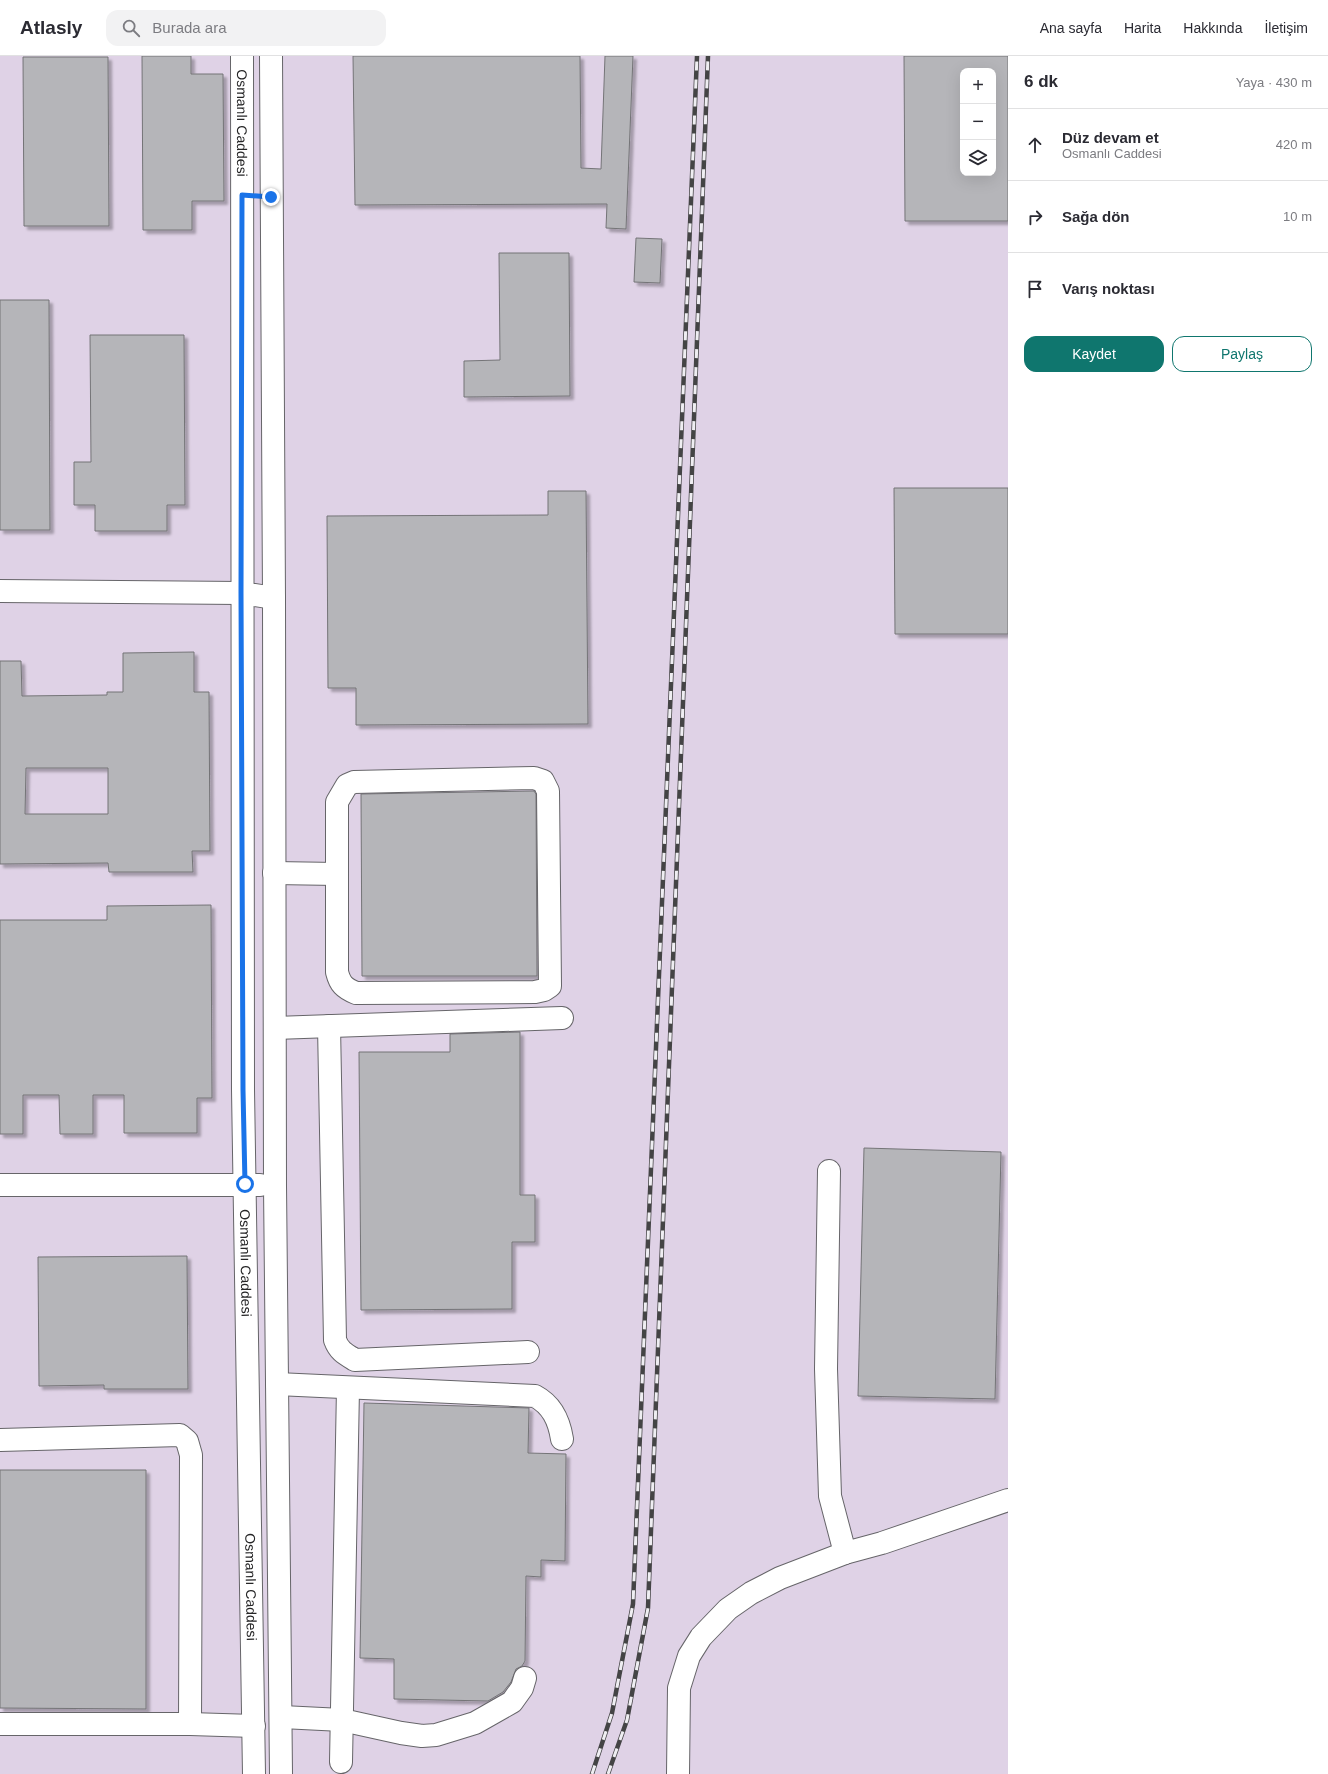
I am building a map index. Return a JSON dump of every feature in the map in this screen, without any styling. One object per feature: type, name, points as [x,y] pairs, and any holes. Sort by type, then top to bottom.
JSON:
[{"type":"street","name":"Osmanlı Caddesi","points":[[242,56],[242,844],[245,1184],[254,1774]]},
{"type":"street","points":[[271,56],[275,1186],[282,1716],[281,1774]]},
{"type":"street","points":[[242,195],[271,197]]},
{"type":"street","points":[[0,591],[241,593],[274,598]]},
{"type":"street","points":[[534,778],[543,782],[548,791],[550,986],[544,990],[535,992],[356,993],[345,988],[340,982],[337,972],[337,874],[337,802],[347,785],[354,782],[534,778]]},
{"type":"street","points":[[242,844],[274,845]]},
{"type":"street","points":[[274,873],[337,874]]},
{"type":"street","points":[[275,1028],[562,1018]]},
{"type":"street","points":[[329,1026],[335,1340],[338,1347],[342,1353],[355,1360],[528,1352]]},
{"type":"street","points":[[829,1171],[826,1369],[830,1496],[846,1553]]},
{"type":"street","points":[[0,1185],[245,1184],[275,1186]]},
{"type":"street","points":[[277,1384],[534,1396],[544,1401],[555,1413],[562,1439]]},
{"type":"street","points":[[341,1762],[348,1388]]},
{"type":"street","points":[[0,1440],[180,1435],[187,1441],[191,1455],[190,1724]]},
{"type":"street","points":[[678,1774],[679,1688],[690,1656],[701,1637],[728,1609],[751,1593],[780,1578],[846,1553],[882,1543],[1008,1500]]},
{"type":"street","points":[[282,1716],[342,1720],[401,1733],[422,1736],[436,1735],[475,1723],[512,1702],[522,1688],[525,1678]]},
{"type":"street","points":[[0,1724],[190,1724],[254,1726]]},
{"type":"shaded area","points":[[0,56],[1008,56],[1008,1774],[0,1774]]},
{"type":"building","points":[[142,56],[191,56],[191,74],[223,74],[224,201],[192,201],[192,230],[143,230]]},
{"type":"building","points":[[353,56],[580,56],[581,168],[601,169],[605,56],[633,56],[626,229],[606,228],[607,204],[355,205]]},
{"type":"building","points":[[904,56],[1008,56],[1008,221],[905,221]]},
{"type":"building","points":[[23,57],[108,57],[109,226],[24,226]]},
{"type":"building","points":[[636,238],[662,239],[660,283],[634,282]]},
{"type":"building","points":[[499,253],[569,253],[570,396],[464,397],[464,361],[500,360]]},
{"type":"building","points":[[0,300],[49,300],[50,530],[0,530]]},
{"type":"building","points":[[90,335],[184,335],[185,505],[167,505],[167,531],[95,531],[95,505],[74,505],[74,462],[91,462]]},
{"type":"building","points":[[894,488],[1008,488],[1008,634],[895,634]]},
{"type":"building","points":[[548,491],[586,491],[588,724],[356,725],[356,688],[328,688],[327,516],[548,515]]},
{"type":"building","points":[[194,652],[194,692],[209,692],[210,851],[192,851],[193,872],[109,872],[108,863],[0,864],[0,661],[21,661],[22,696],[107,695],[107,692],[123,692],[123,653]],"holes":[[[26,768],[108,768],[108,814],[25,814]]]},
{"type":"building","points":[[534,791],[536,794],[537,976],[362,976],[361,794]]},
{"type":"building","points":[[211,905],[212,1098],[197,1098],[197,1133],[124,1133],[124,1095],[93,1095],[93,1134],[60,1134],[59,1095],[23,1095],[23,1134],[0,1134],[0,920],[107,920],[107,906]]},
{"type":"building","points":[[520,1032],[520,1195],[535,1195],[535,1242],[512,1242],[512,1309],[361,1310],[359,1052],[450,1052],[450,1034]]},
{"type":"building","points":[[864,1148],[1001,1152],[995,1399],[858,1396]]},
{"type":"building","points":[[187,1256],[188,1389],[104,1389],[104,1385],[39,1386],[38,1257]]},
{"type":"building","points":[[364,1403],[529,1408],[528,1453],[566,1454],[565,1561],[541,1560],[541,1577],[526,1576],[525,1661],[522,1666],[516,1669],[511,1682],[503,1692],[488,1701],[394,1699],[394,1659],[360,1658]]},
{"type":"building","points":[[0,1470],[146,1470],[146,1709],[0,1708]]},
{"type":"railway","points":[[592,1774],[612,1713],[633,1604],[697,56]]},
{"type":"railway","points":[[608,1774],[627,1720],[648,1608],[708,56]]},
{"type":"route","points":[[245,1184],[243,1090],[241,593],[242,195],[271,197]]}]
